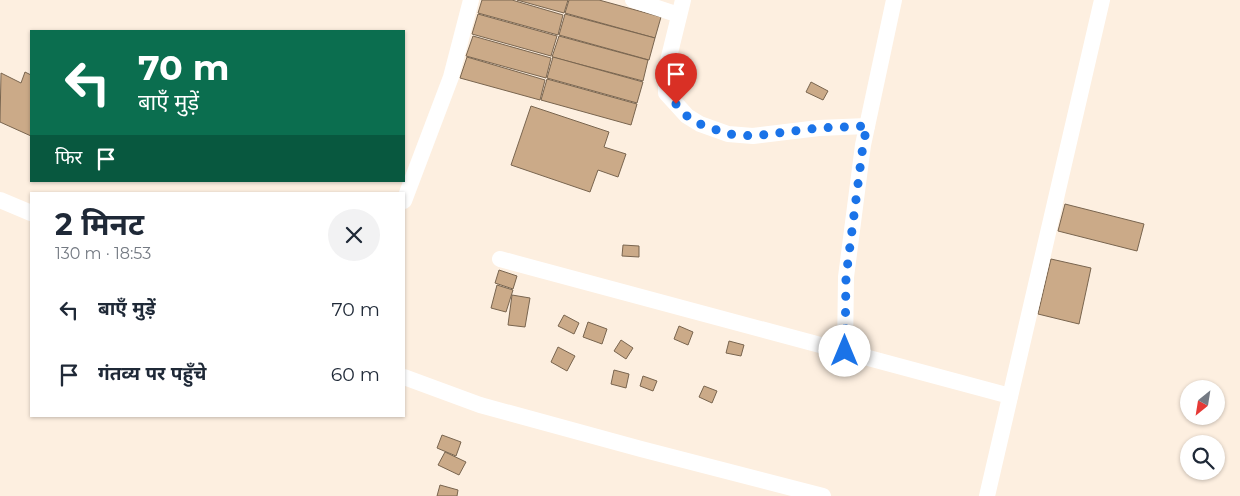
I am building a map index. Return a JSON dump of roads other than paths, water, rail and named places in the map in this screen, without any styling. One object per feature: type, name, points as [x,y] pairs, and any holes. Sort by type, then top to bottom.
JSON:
[{"type":"street","points":[[405,198],[451,77],[471,0]]},
{"type":"street","points":[[633,0],[681,7],[666,68],[666,93],[687,116],[700,124],[728,134],[753,136],[819,128],[867,126]]},
{"type":"street","points":[[845,351],[846,277],[863,145],[894,0]]},
{"type":"street","points":[[987,496],[1102,0]]},
{"type":"street","points":[[0,200],[30,213]]},
{"type":"street","points":[[500,259],[1010,396]]},
{"type":"street","points":[[405,377],[480,405],[823,496]]}]
